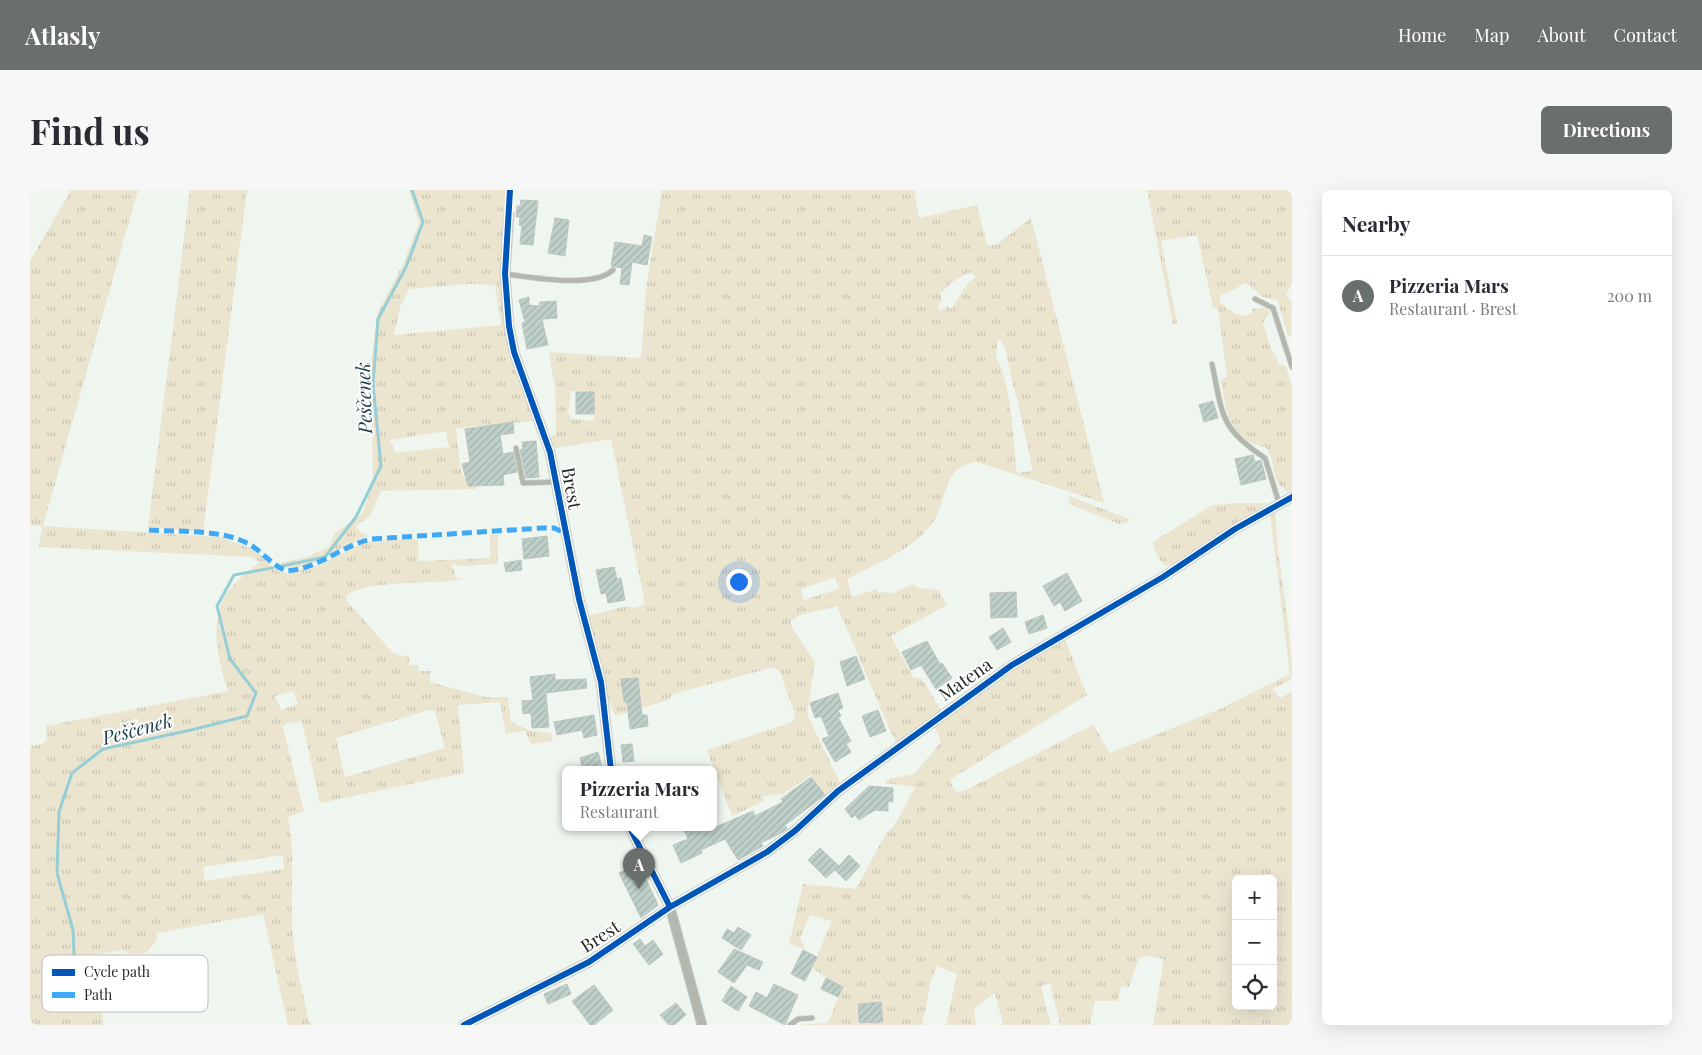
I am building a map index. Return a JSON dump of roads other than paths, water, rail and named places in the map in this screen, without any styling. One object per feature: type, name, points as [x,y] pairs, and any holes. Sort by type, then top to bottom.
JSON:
[{"type":"street","name":"Brest","points":[[510,214],[504,274],[505,296],[514,352],[545,435],[556,482],[579,600],[601,682],[611,766]]},
{"type":"street","name":"Matena","points":[[670,907],[767,852],[796,830],[838,791],[1012,664],[1163,577],[1292,496]]},
{"type":"street","points":[[632,831],[670,907],[702,1025]]},
{"type":"street","name":"Brest","points":[[464,1025],[589,962],[670,907]]},
{"type":"lane","points":[[504,274],[548,279],[582,280],[605,277],[613,270]]},
{"type":"lane","points":[[1255,299],[1273,308],[1292,367]]},
{"type":"lane","points":[[1212,364],[1224,417],[1239,440],[1265,458],[1279,503]]},
{"type":"lane","points":[[516,448],[523,483],[556,482]]},
{"type":"lane","points":[[790,1025],[798,1019],[812,1018]]},
{"type":"waterway","name":"Peščenek","points":[[282,566],[325,557],[356,517],[381,466],[373,384],[378,319],[406,267],[423,222],[412,190]]},
{"type":"waterway","name":"Peščenek","points":[[74,955],[73,930],[57,873],[59,812],[72,773],[103,749],[247,716],[256,693],[230,659],[217,606],[234,575],[272,568]]},
{"type":"place","name":"Pizzeria Mars","points":[[639,889]]}]
